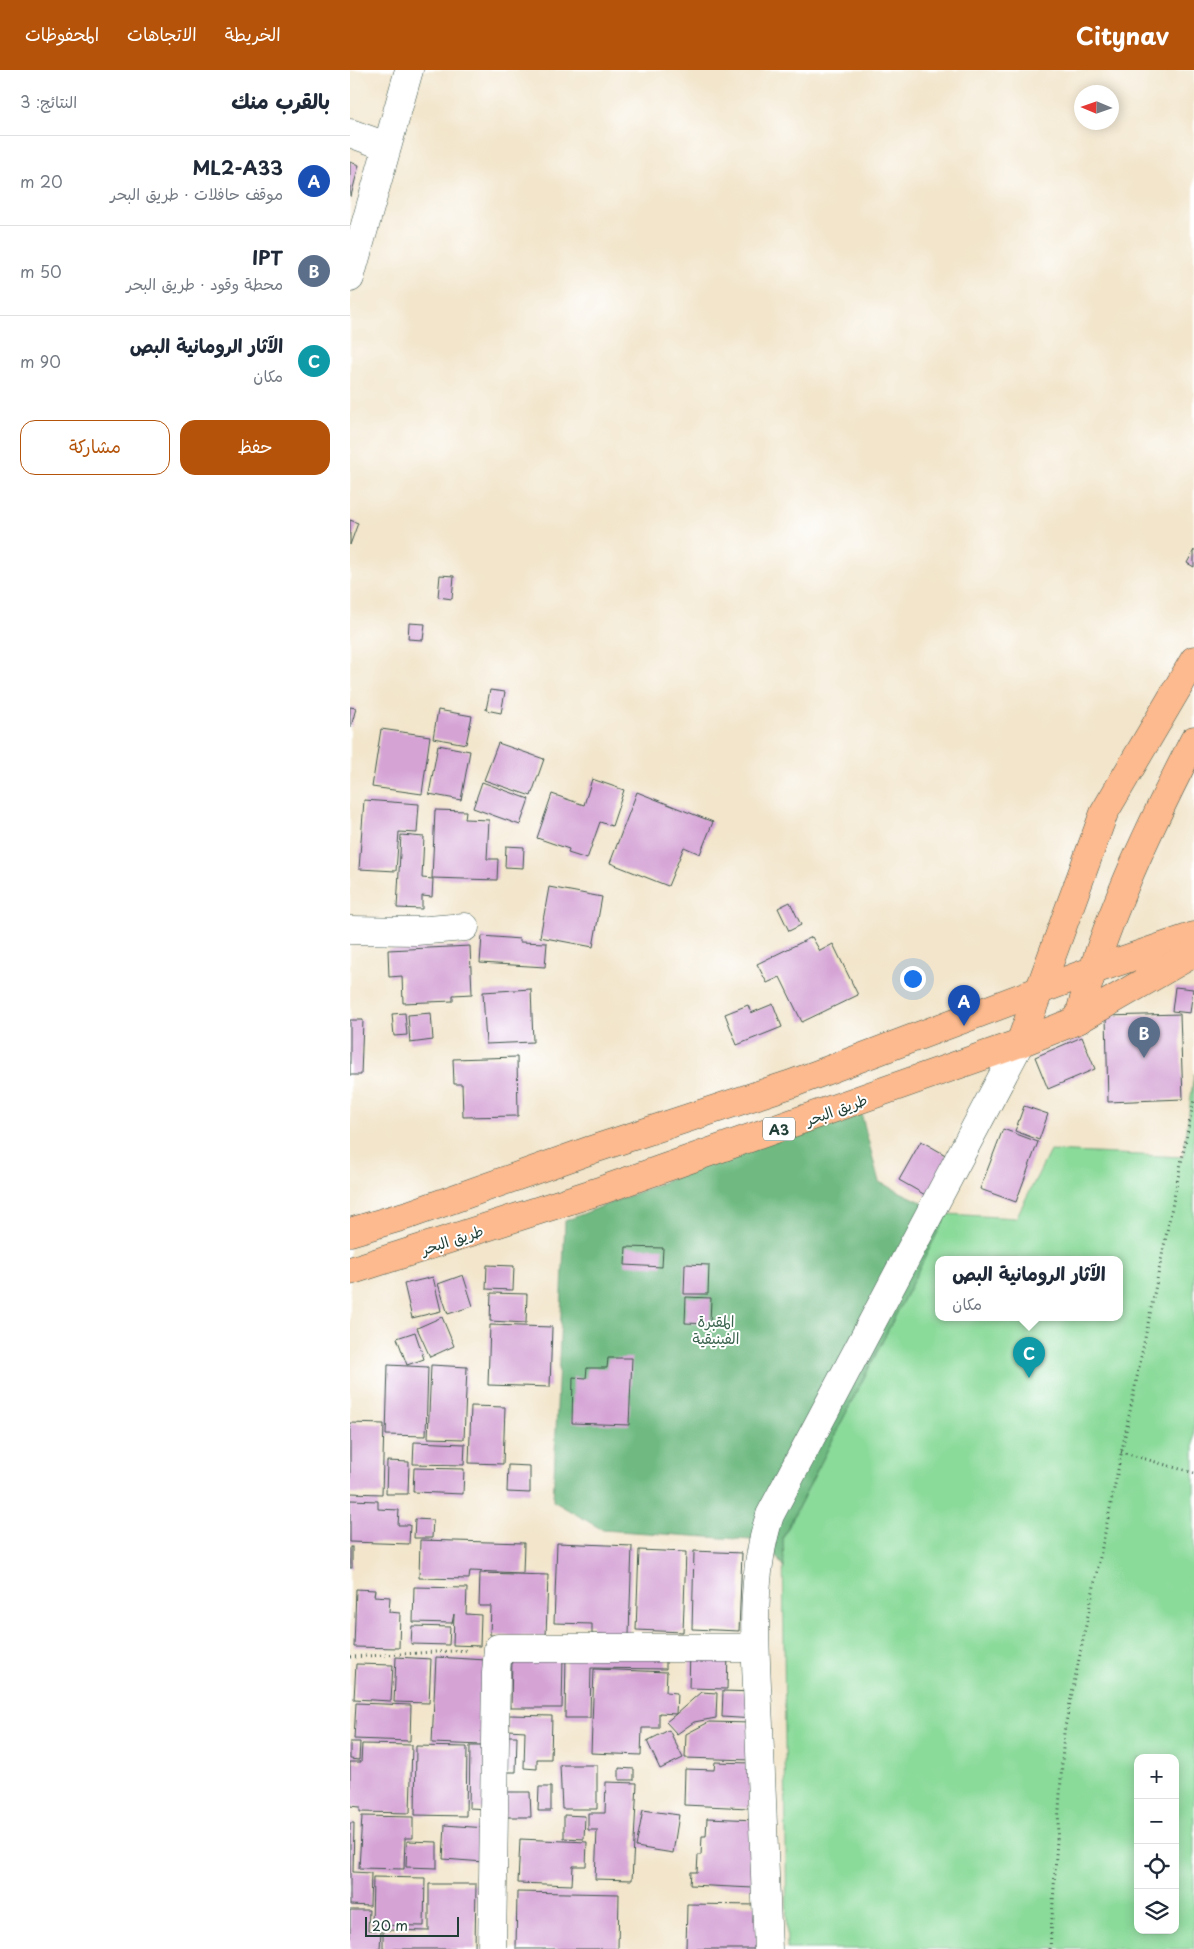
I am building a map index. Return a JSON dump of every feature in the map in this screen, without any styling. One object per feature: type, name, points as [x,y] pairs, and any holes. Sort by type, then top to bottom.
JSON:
[{"type":"main road","points":[[1020,1043],[1104,813],[1194,660]]},
{"type":"main road","points":[[1078,1020],[1091,971],[1146,834],[1194,740]]},
{"type":"main road","points":[[350,1232],[411,1214],[591,1150],[791,1084],[1091,971],[1194,936]]},
{"type":"main road","name":"طريق البحر","points":[[350,1271],[602,1190],[1020,1043],[1078,1020],[1194,953]]},
{"type":"street","points":[[350,278],[409,70]]},
{"type":"street","points":[[350,133],[386,146]]},
{"type":"street","points":[[350,930],[416,930],[465,927]]},
{"type":"street","points":[[768,1949],[755,1648],[760,1556],[770,1515],[1020,1043]]},
{"type":"street","points":[[492,1949],[496,1673],[498,1648],[755,1648]]},
{"type":"path","points":[[1050,1949],[1064,1732],[1194,1100]]},
{"type":"path","points":[[1121,1452],[1194,1474]]},
{"type":"path","points":[[350,1656],[498,1648]]},
{"type":"green space","points":[[1194,1074],[1194,1949],[787,1949],[783,1538],[947,1214],[1016,1218],[1050,1151],[1183,1157]]},
{"type":"green space","name":"المقبرة الفينيقية","points":[[859,1105],[879,1182],[947,1214],[783,1537],[784,1569],[767,1541],[603,1530],[553,1501],[565,1221]]},
{"type":"building","points":[[350,162],[359,165],[351,196],[350,196]]},
{"type":"building","points":[[350,520],[358,523],[350,545]]},
{"type":"building","points":[[1194,550],[1194,567],[1187,563]]},
{"type":"building","points":[[440,575],[454,576],[452,599],[438,597]]},
{"type":"building","points":[[409,623],[425,624],[423,640],[408,639]]},
{"type":"building","points":[[490,690],[505,692],[501,713],[486,710]]},
{"type":"building","points":[[350,707],[356,708],[351,727],[350,726]]},
{"type":"building","points":[[438,710],[472,716],[466,744],[433,738]]},
{"type":"building","points":[[381,729],[430,736],[422,794],[372,787]]},
{"type":"building","points":[[498,743],[544,759],[531,796],[484,780]]},
{"type":"building","points":[[438,745],[470,751],[461,800],[429,794]]},
{"type":"building","points":[[592,779],[624,790],[612,826],[600,822],[587,859],[568,853],[569,849],[537,838],[552,794],[584,805]]},
{"type":"building","points":[[482,782],[529,799],[520,825],[473,808]]},
{"type":"building","points":[[637,792],[713,822],[700,854],[684,847],[668,886],[610,863]]},
{"type":"building","points":[[364,800],[419,804],[417,833],[399,832],[396,871],[359,869]]},
{"type":"building","points":[[435,810],[466,811],[465,819],[489,820],[487,859],[498,859],[497,880],[432,878]]},
{"type":"building","points":[[401,835],[424,837],[422,878],[433,879],[432,897],[422,896],[422,909],[397,908]]},
{"type":"building","points":[[506,846],[524,847],[523,868],[505,867]]},
{"type":"building","points":[[549,887],[602,897],[593,947],[540,937]]},
{"type":"building","points":[[790,902],[801,925],[789,931],[778,908]]},
{"type":"building","points":[[482,936],[520,939],[520,942],[547,943],[545,967],[480,963]]},
{"type":"building","points":[[812,937],[820,951],[833,944],[858,995],[802,1022],[780,977],[767,983],[757,964]]},
{"type":"building","points":[[470,946],[472,994],[453,995],[453,1001],[403,1003],[402,976],[389,977],[388,950]]},
{"type":"building","points":[[1175,987],[1193,989],[1190,1013],[1172,1011]]},
{"type":"building","points":[[531,989],[533,1042],[486,1044],[483,992]]},
{"type":"building","points":[[773,1004],[782,1027],[737,1045],[725,1014],[748,1005],[751,1013]]},
{"type":"building","points":[[405,1013],[407,1035],[394,1036],[392,1014]]},
{"type":"building","points":[[431,1013],[433,1040],[410,1043],[408,1015]]},
{"type":"building","points":[[1180,1014],[1183,1099],[1108,1102],[1106,1016]]},
{"type":"building","points":[[350,1020],[363,1020],[361,1075],[350,1075]]},
{"type":"building","points":[[1082,1037],[1095,1069],[1048,1089],[1035,1057]]},
{"type":"building","points":[[517,1057],[518,1116],[463,1117],[462,1084],[454,1084],[453,1059]]},
{"type":"building","points":[[1024,1106],[1048,1114],[1039,1140],[1015,1131]]},
{"type":"building","points":[[1003,1129],[1038,1142],[1016,1202],[980,1189]]},
{"type":"building","points":[[921,1141],[949,1157],[927,1196],[899,1180]]},
{"type":"building","points":[[626,1247],[663,1248],[662,1267],[625,1265]]},
{"type":"building","points":[[685,1264],[709,1265],[708,1294],[684,1294]]},
{"type":"building","points":[[487,1265],[514,1266],[513,1290],[486,1289]]},
{"type":"building","points":[[463,1275],[473,1306],[448,1314],[438,1284]]},
{"type":"building","points":[[433,1277],[441,1311],[412,1318],[404,1284]]},
{"type":"building","points":[[491,1293],[527,1294],[526,1323],[490,1321]]},
{"type":"building","points":[[686,1297],[711,1298],[710,1324],[685,1323]]},
{"type":"building","points":[[442,1317],[454,1346],[430,1357],[417,1328]]},
{"type":"building","points":[[490,1325],[552,1327],[550,1387],[488,1385]]},
{"type":"building","points":[[415,1332],[424,1359],[407,1365],[397,1338]]},
{"type":"building","points":[[608,1358],[632,1358],[629,1425],[572,1423],[573,1377],[586,1378],[587,1368],[607,1368]]},
{"type":"building","points":[[388,1365],[428,1367],[426,1436],[386,1435]]},
{"type":"building","points":[[431,1365],[467,1367],[464,1439],[428,1438]]},
{"type":"building","points":[[471,1406],[505,1407],[503,1464],[469,1463]]},
{"type":"building","points":[[350,1423],[384,1424],[382,1494],[350,1493]]},
{"type":"building","points":[[414,1442],[465,1444],[464,1465],[413,1464]]},
{"type":"building","points":[[387,1461],[409,1462],[408,1494],[386,1494]]},
{"type":"building","points":[[508,1465],[530,1466],[530,1493],[507,1492]]},
{"type":"building","points":[[414,1468],[464,1469],[463,1494],[413,1492]]},
{"type":"building","points":[[350,1500],[378,1501],[378,1509],[399,1510],[398,1525],[410,1525],[409,1544],[350,1542]]},
{"type":"building","points":[[415,1519],[433,1520],[432,1538],[414,1538]]},
{"type":"building","points":[[420,1540],[524,1543],[523,1573],[470,1571],[469,1579],[419,1578]]},
{"type":"building","points":[[557,1543],[632,1546],[629,1635],[592,1634],[592,1624],[554,1623]]},
{"type":"building","points":[[350,1547],[352,1547],[352,1568],[350,1568]]},
{"type":"building","points":[[639,1550],[686,1552],[683,1632],[636,1630]]},
{"type":"building","points":[[694,1551],[742,1553],[739,1631],[692,1629]]},
{"type":"building","points":[[480,1573],[548,1575],[546,1637],[490,1635],[491,1606],[479,1606]]},
{"type":"building","points":[[414,1587],[467,1588],[466,1614],[481,1615],[480,1646],[453,1645],[454,1614],[452,1623],[413,1622]]},
{"type":"building","points":[[356,1589],[375,1590],[374,1596],[390,1597],[389,1612],[400,1613],[399,1648],[354,1647]]},
{"type":"building","points":[[412,1626],[450,1627],[449,1645],[411,1644]]},
{"type":"building","points":[[690,1651],[728,1652],[727,1689],[689,1688]]},
{"type":"building","points":[[566,1652],[666,1655],[666,1669],[591,1668],[590,1718],[565,1718]]},
{"type":"building","points":[[396,1657],[431,1659],[429,1703],[394,1702]]},
{"type":"building","points":[[436,1657],[486,1660],[482,1745],[432,1743]]},
{"type":"building","points":[[512,1657],[563,1658],[562,1708],[511,1708]]},
{"type":"building","points":[[356,1664],[393,1665],[391,1701],[354,1699]]},
{"type":"building","points":[[594,1669],[667,1672],[666,1692],[677,1693],[676,1714],[659,1713],[659,1728],[642,1728],[641,1755],[591,1753]]},
{"type":"building","points":[[723,1691],[756,1692],[755,1719],[722,1717]]},
{"type":"building","points":[[701,1692],[717,1693],[716,1718],[694,1722],[677,1734],[666,1722]]},
{"type":"building","points":[[356,1703],[411,1705],[410,1741],[354,1739]]},
{"type":"building","points":[[509,1715],[552,1716],[551,1759],[537,1759],[537,1769],[524,1768],[525,1731],[508,1730]]},
{"type":"building","points":[[709,1722],[752,1723],[750,1760],[685,1758],[686,1734]]},
{"type":"building","points":[[669,1730],[683,1758],[660,1769],[647,1741]]},
{"type":"building","points":[[501,1736],[517,1736],[516,1772],[501,1772]]},
{"type":"building","points":[[350,1742],[360,1742],[359,1760],[350,1759]]},
{"type":"building","points":[[362,1744],[412,1745],[410,1813],[360,1812],[360,1807],[350,1806],[350,1762],[361,1762]]},
{"type":"building","points":[[416,1746],[467,1747],[466,1816],[415,1815]]},
{"type":"building","points":[[470,1746],[490,1746],[489,1809],[469,1808]]},
{"type":"building","points":[[715,1762],[751,1763],[749,1808],[684,1805],[685,1769],[714,1770]]},
{"type":"building","points":[[560,1765],[597,1765],[597,1809],[562,1809]]},
{"type":"building","points":[[619,1768],[634,1769],[634,1780],[619,1780]]},
{"type":"building","points":[[606,1782],[637,1783],[632,1880],[595,1879],[597,1830],[588,1830],[588,1813],[605,1813]]},
{"type":"building","points":[[539,1787],[551,1787],[551,1811],[538,1811]]},
{"type":"building","points":[[503,1792],[530,1792],[531,1817],[504,1817]]},
{"type":"building","points":[[643,1810],[679,1815],[673,1853],[636,1847]]},
{"type":"building","points":[[564,1815],[585,1816],[584,1839],[564,1838]]},
{"type":"building","points":[[362,1816],[413,1817],[413,1838],[405,1838],[404,1869],[359,1868]]},
{"type":"building","points":[[707,1818],[756,1820],[753,1888],[690,1885],[691,1872],[697,1872],[698,1855],[701,1855],[702,1836],[706,1836]]},
{"type":"building","points":[[350,1823],[354,1823],[353,1872],[371,1873],[370,1906],[350,1905]]},
{"type":"building","points":[[445,1825],[486,1828],[484,1862],[443,1859]]},
{"type":"building","points":[[520,1839],[587,1842],[586,1866],[573,1866],[572,1885],[518,1883]]},
{"type":"building","points":[[407,1841],[437,1842],[437,1868],[406,1867]]},
{"type":"building","points":[[373,1877],[425,1878],[424,1926],[372,1925]]},
{"type":"building","points":[[429,1884],[476,1884],[475,1949],[383,1949],[383,1930],[429,1931]]},
{"type":"building","points":[[517,1892],[619,1894],[618,1949],[516,1949]]},
{"type":"building","points":[[687,1904],[758,1905],[757,1949],[686,1949]]},
{"type":"building","points":[[350,1910],[369,1910],[368,1930],[381,1931],[380,1949],[350,1949]]},
{"type":"place","name":"ML2-A33","points":[[964,1026]]},
{"type":"place","name":"IPT","points":[[1144,1058]]},
{"type":"place","name":"الآثار الرومانية البص","points":[[1029,1378]]}]
